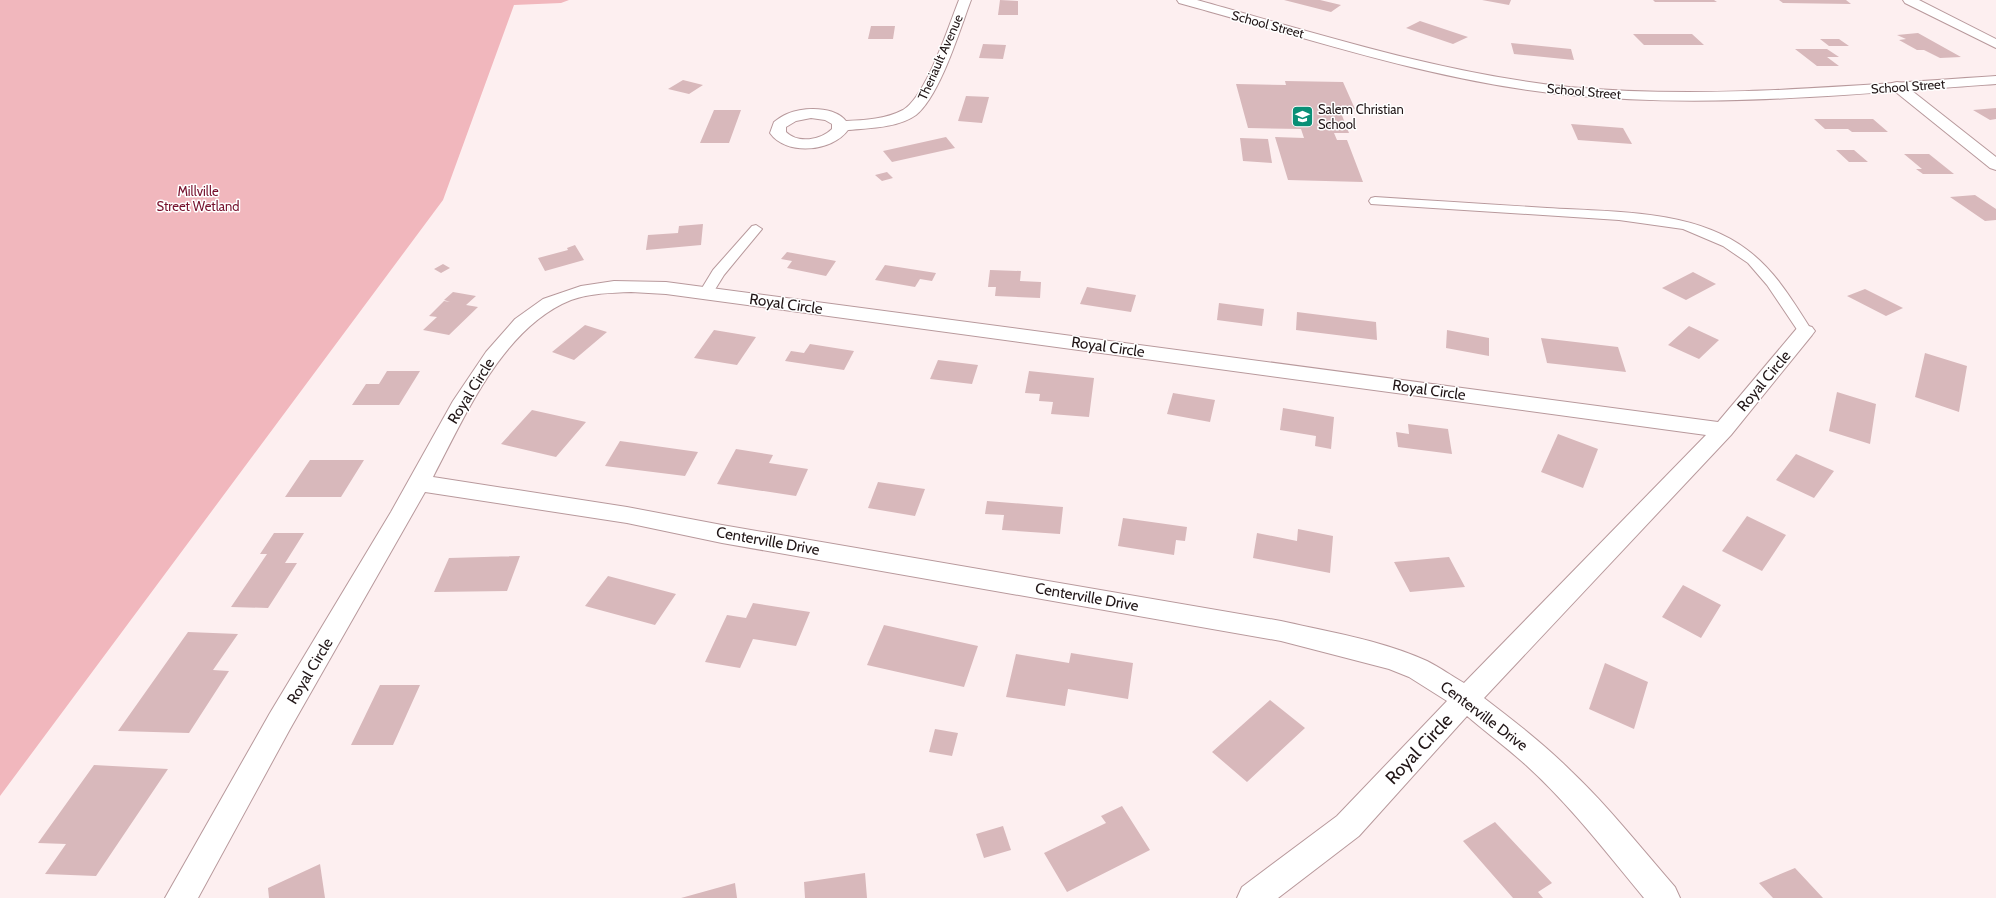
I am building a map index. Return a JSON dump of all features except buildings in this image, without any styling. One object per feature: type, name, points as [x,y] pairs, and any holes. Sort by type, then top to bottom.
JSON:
[{"type":"street","name":"Theriault Avenue","points":[[841,126],[894,119],[908,113],[918,106],[927,91],[966,0]]},
{"type":"street","name":"School Street","points":[[1183,0],[1415,63],[1494,80],[1568,91],[1678,96],[1769,94],[1996,80]]},
{"type":"street","points":[[1909,0],[1996,44]]},
{"type":"street","points":[[1897,86],[1996,165]]},
{"type":"street","name":"Royal Circle","points":[[181,898],[280,721],[419,483],[450,423],[475,382],[499,347],[533,313],[555,299],[582,290],[612,286],[666,288],[1723,430]]},
{"type":"street","name":"Royal Circle","points":[[1252,898],[1348,826],[1466,699],[1723,430],[1804,331]]},
{"type":"street","name":"Centerville Drive","points":[[419,483],[627,515],[722,534],[1281,631],[1365,651],[1395,660],[1418,669],[1466,699],[1536,756],[1594,815],[1664,898]]},
{"type":"lane","points":[[1375,201],[1623,217],[1681,225],[1728,244],[1754,263],[1777,286],[1804,331]]},
{"type":"lane","points":[[706,294],[718,273],[756,230]]},
{"type":"green space","name":"Millville Street Wetland","points":[[0,0],[569,0],[561,3],[514,5],[443,200],[0,796]]},
{"type":"place","name":"Salem Christian School","points":[[1303,116]]}]
